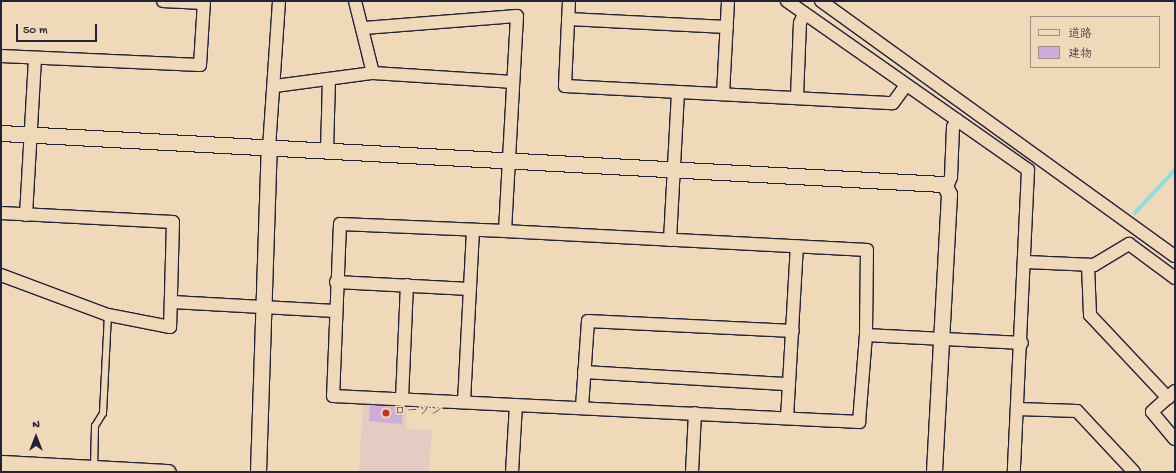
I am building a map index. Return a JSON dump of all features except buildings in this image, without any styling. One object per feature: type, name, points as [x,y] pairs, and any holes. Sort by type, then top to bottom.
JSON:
[{"type":"street","points":[[1,56],[200,65],[204,2],[163,1]]},
{"type":"street","points":[[258,472],[269,148],[275,86],[279,1]]},
{"type":"street","points":[[355,1],[364,28],[373,73]]},
{"type":"street","points":[[569,1],[565,86],[893,103],[906,85]]},
{"type":"street","points":[[723,94],[728,1]]},
{"type":"street","points":[[787,1],[957,120],[1030,174],[1014,472]]},
{"type":"street","points":[[821,1],[1175,256]]},
{"type":"street","points":[[797,97],[800,23],[804,14]]},
{"type":"street","points":[[364,28],[517,16],[505,232]]},
{"type":"street","points":[[568,19],[727,27]]},
{"type":"street","points":[[26,214],[35,58]]},
{"type":"street","points":[[275,86],[373,73],[513,82]]},
{"type":"street","points":[[327,151],[328,79]]},
{"type":"street","points":[[670,240],[678,92]]},
{"type":"street","points":[[934,472],[942,339],[947,186],[952,177],[953,127],[957,120]]},
{"type":"street","points":[[1,133],[939,183],[947,186]]},
{"type":"street","points":[[1,213],[173,222],[172,302],[168,329],[108,314],[1,275]]},
{"type":"street","points":[[340,224],[473,230],[867,250],[870,254],[862,420],[788,418],[333,396],[336,282],[340,224]]},
{"type":"street","points":[[464,402],[473,230]]},
{"type":"street","points":[[1026,262],[1088,265],[1104,261],[1129,244],[1175,278]]},
{"type":"street","points":[[788,418],[797,246]]},
{"type":"street","points":[[1088,265],[1090,315],[1171,394],[1152,414],[1175,439]]},
{"type":"street","points":[[336,282],[470,289]]},
{"type":"street","points":[[402,399],[407,285]]},
{"type":"street","points":[[172,302],[335,311]]},
{"type":"street","points":[[582,407],[588,321],[792,331]]},
{"type":"street","points":[[866,335],[1022,343]]},
{"type":"street","points":[[584,372],[789,384]]},
{"type":"street","points":[[512,472],[516,405]]},
{"type":"street","points":[[1018,409],[1078,411],[1134,472]]},
{"type":"street","points":[[692,472],[695,413]]},
{"type":"street","points":[[1,463],[168,472]]},
{"type":"lane","points":[[94,468],[95,426],[104,413],[108,314]]},
{"type":"shaded area","points":[[363,402],[407,404],[406,429],[432,430],[429,472],[359,471]]},
{"type":"waterway","points":[[1135,213],[1175,170]]},
{"type":"place","name":"ローソン","points":[[386,413]]}]
